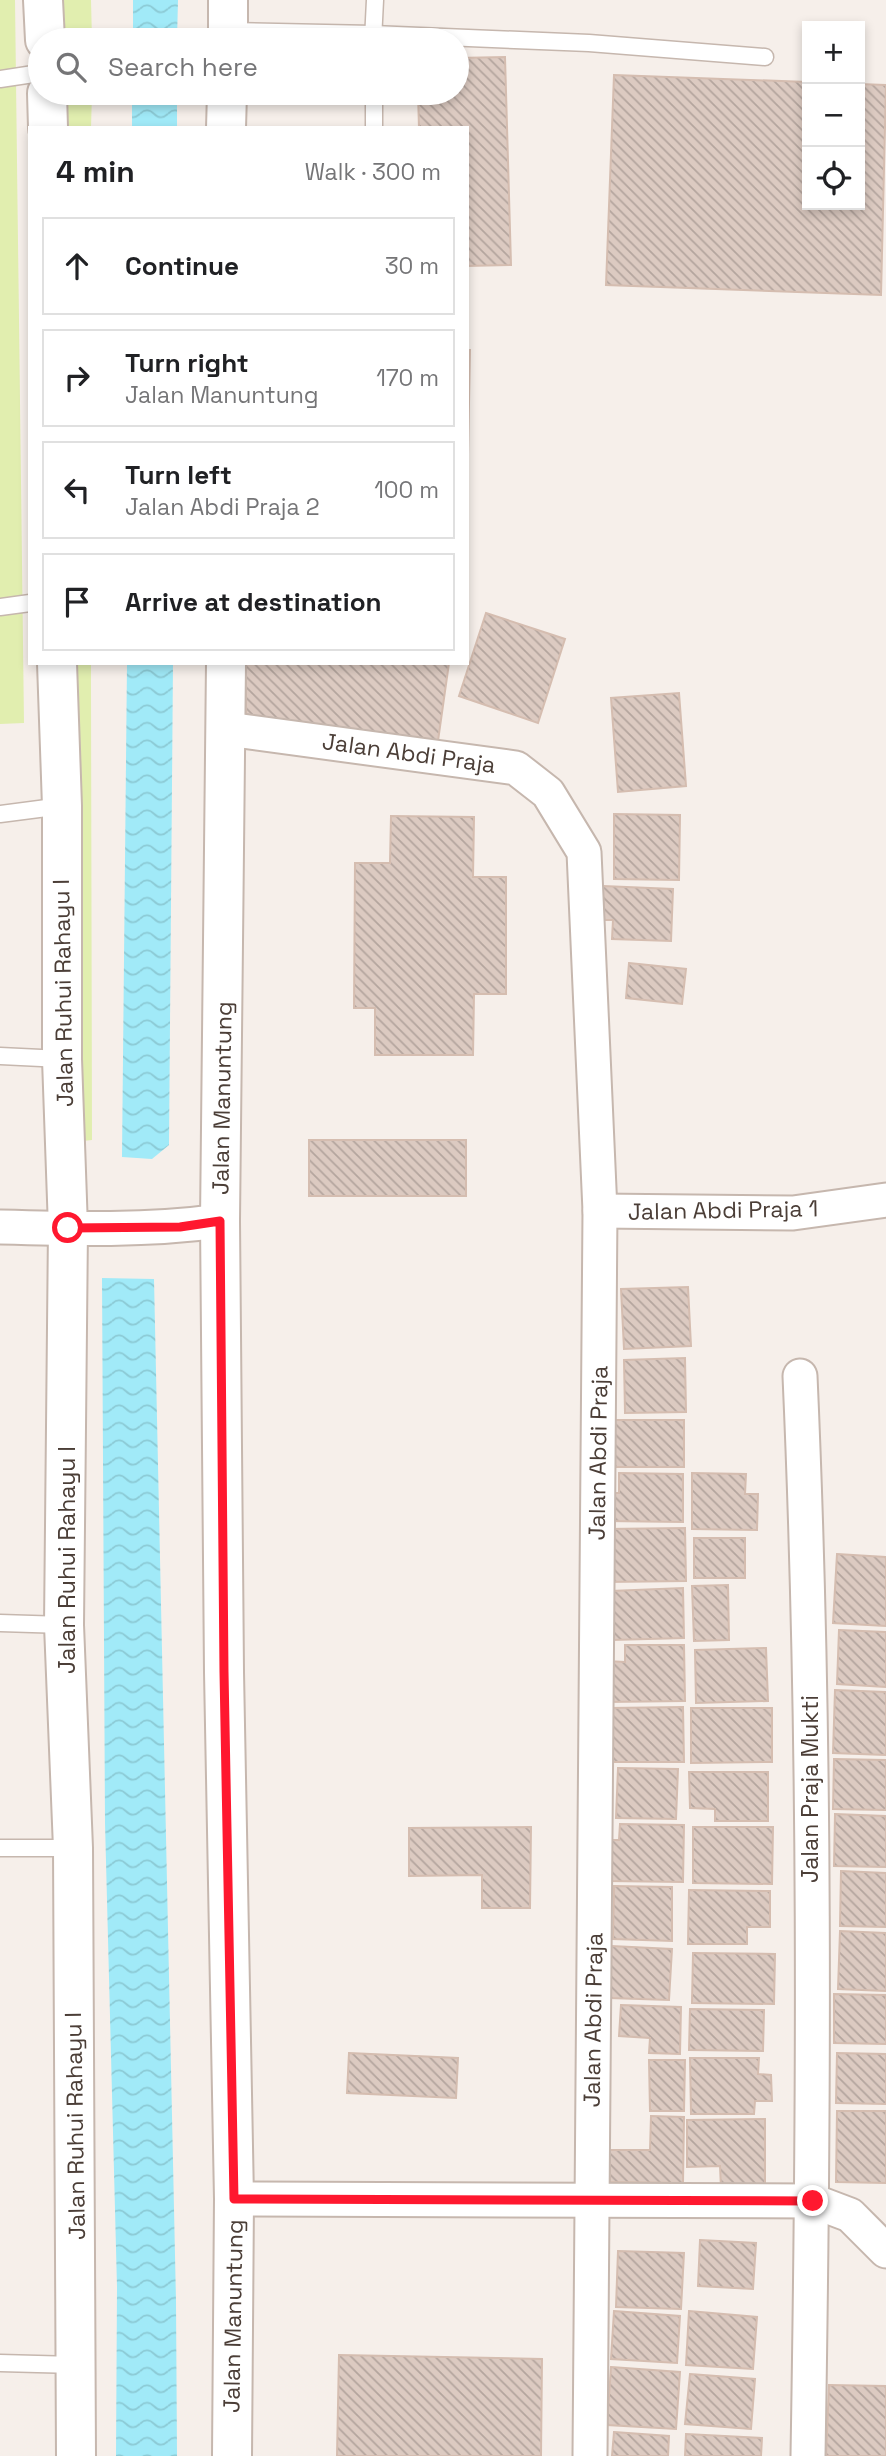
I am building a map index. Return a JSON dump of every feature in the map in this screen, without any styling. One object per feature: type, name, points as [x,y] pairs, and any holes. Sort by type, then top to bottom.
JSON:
[{"type":"street","points":[[43,0],[44,28]]},
{"type":"street","points":[[47,105],[48,126]]},
{"type":"street","points":[[226,126],[227,105]]},
{"type":"street","name":"Jalan Ruhui Rahayu I","points":[[58,665],[62,806],[62,1059],[86,1229],[64,1625],[73,1848],[76,2456]]},
{"type":"street","name":"Jalan Manuntung","points":[[226,665],[220,1221],[234,2199],[232,2456]]},
{"type":"street","name":"Jalan Abdi Praja","points":[[227,729],[516,768],[548,793],[584,852],[600,1211],[590,2456]]},
{"type":"street","name":"Jalan Abdi Praja 1","points":[[600,1211],[793,1213],[886,1200]]},
{"type":"street","points":[[0,1227],[180,1227],[220,1221]]},
{"type":"street","name":"Jalan Praja Mukti","points":[[800,1376],[809,1572],[813,2201],[808,2456]]},
{"type":"street","points":[[234,2199],[813,2201],[850,2215],[886,2251]]},
{"type":"lane","points":[[373,28],[375,0]]},
{"type":"lane","points":[[228,24],[273,28]]},
{"type":"lane","points":[[469,40],[589,43],[765,57]]},
{"type":"lane","points":[[0,79],[28,75]]},
{"type":"lane","points":[[374,105],[374,126]]},
{"type":"lane","points":[[0,607],[28,603]]},
{"type":"lane","points":[[0,814],[62,806]]},
{"type":"lane","points":[[0,1056],[62,1059]]},
{"type":"lane","points":[[0,1623],[64,1625]]},
{"type":"lane","points":[[0,1848],[73,1848]]},
{"type":"lane","points":[[0,2363],[75,2365]]},
{"type":"green space","points":[[0,0],[15,0],[24,723],[0,724]]},
{"type":"green space","points":[[57,0],[91,0],[92,28],[58,28]]},
{"type":"green space","points":[[60,105],[92,105],[91,126],[60,126]]},
{"type":"green space","points":[[62,665],[91,665],[92,1140],[65,1143]]},
{"type":"water","points":[[133,0],[178,0],[177,28],[133,28]]},
{"type":"water","points":[[132,105],[177,105],[177,126],[132,126]]},
{"type":"water","points":[[127,665],[173,665],[169,1145],[152,1159],[122,1157]]},
{"type":"water","points":[[102,1278],[154,1279],[177,2456],[116,2456],[117,2287],[105,1823]]},
{"type":"building","points":[[505,57],[511,265],[469,266],[469,126],[419,126],[418,105],[469,105],[469,58]]},
{"type":"building","points":[[614,75],[802,82],[802,210],[865,210],[865,84],[886,85],[881,295],[606,285]]},
{"type":"building","points":[[486,613],[565,639],[538,723],[459,696]]},
{"type":"building","points":[[246,665],[449,665],[438,741],[246,719]]},
{"type":"building","points":[[679,693],[686,786],[618,792],[611,698]]},
{"type":"building","points":[[614,814],[680,815],[679,880],[614,879]]},
{"type":"building","points":[[391,816],[474,817],[473,877],[506,877],[506,994],[474,994],[473,1055],[375,1055],[375,1008],[354,1008],[355,863],[390,863]]},
{"type":"building","points":[[603,886],[673,889],[671,941],[612,939],[613,920],[602,920]]},
{"type":"building","points":[[629,963],[686,969],[682,1004],[626,998]]},
{"type":"building","points":[[309,1140],[466,1140],[466,1196],[309,1196]]},
{"type":"building","points":[[688,1287],[691,1346],[624,1349],[621,1289]]},
{"type":"building","points":[[685,1358],[686,1412],[625,1413],[624,1360]]},
{"type":"building","points":[[608,1420],[684,1420],[684,1467],[608,1467]]},
{"type":"building","points":[[619,1473],[683,1474],[683,1522],[606,1521],[607,1493],[619,1493]]},
{"type":"building","points":[[692,1473],[746,1474],[745,1494],[758,1494],[757,1530],[692,1529]]},
{"type":"building","points":[[685,1528],[686,1581],[607,1582],[606,1529]]},
{"type":"building","points":[[694,1538],[745,1538],[745,1578],[694,1578]]},
{"type":"building","points":[[837,1554],[886,1557],[886,1626],[833,1623]]},
{"type":"building","points":[[728,1585],[729,1640],[694,1641],[692,1586]]},
{"type":"building","points":[[683,1588],[684,1638],[612,1640],[611,1591]]},
{"type":"building","points":[[839,1630],[886,1632],[886,1687],[837,1684]]},
{"type":"building","points":[[625,1645],[684,1645],[685,1701],[607,1702],[607,1661],[625,1662]]},
{"type":"building","points":[[766,1648],[768,1701],[696,1703],[695,1650]]},
{"type":"building","points":[[835,1690],[886,1692],[886,1755],[833,1753]]},
{"type":"building","points":[[683,1707],[684,1762],[611,1762],[610,1708]]},
{"type":"building","points":[[691,1708],[772,1708],[772,1762],[691,1763]]},
{"type":"building","points":[[834,1759],[886,1760],[886,1810],[833,1809]]},
{"type":"building","points":[[618,1768],[678,1769],[676,1819],[616,1818]]},
{"type":"building","points":[[689,1772],[768,1772],[768,1821],[715,1821],[715,1809],[690,1808]]},
{"type":"building","points":[[835,1814],[886,1816],[886,1867],[834,1866]]},
{"type":"building","points":[[620,1824],[684,1825],[683,1882],[608,1881],[609,1840],[619,1840]]},
{"type":"building","points":[[531,1827],[530,1908],[482,1908],[482,1875],[409,1876],[409,1828]]},
{"type":"building","points":[[693,1827],[773,1827],[772,1884],[693,1883]]},
{"type":"building","points":[[841,1871],[886,1873],[886,1927],[840,1926]]},
{"type":"building","points":[[614,1886],[672,1887],[672,1941],[613,1939]]},
{"type":"building","points":[[689,1890],[770,1891],[770,1927],[747,1927],[747,1944],[688,1944]]},
{"type":"building","points":[[840,1931],[886,1933],[886,1991],[838,1989]]},
{"type":"building","points":[[611,1946],[672,1949],[669,2000],[610,1998]]},
{"type":"building","points":[[693,1953],[775,1954],[774,2004],[692,2003]]},
{"type":"building","points":[[834,1994],[886,1995],[886,2044],[834,2043]]},
{"type":"building","points":[[621,2005],[681,2007],[680,2054],[649,2053],[650,2038],[619,2036]]},
{"type":"building","points":[[690,2009],[764,2010],[763,2051],[689,2050]]},
{"type":"building","points":[[349,2053],[458,2058],[456,2098],[347,2093]]},
{"type":"building","points":[[837,2053],[886,2054],[886,2104],[836,2103]]},
{"type":"building","points":[[690,2058],[759,2058],[758,2074],[771,2075],[772,2101],[755,2101],[754,2114],[691,2114]]},
{"type":"building","points":[[649,2060],[685,2060],[684,2111],[650,2111]]},
{"type":"building","points":[[837,2111],[886,2111],[886,2183],[836,2182]]},
{"type":"building","points":[[651,2116],[684,2117],[683,2183],[610,2182],[610,2150],[650,2150]]},
{"type":"building","points":[[765,2119],[765,2187],[721,2188],[720,2166],[687,2167],[687,2120]]},
{"type":"building","points":[[700,2240],[756,2243],[753,2289],[698,2286]]},
{"type":"building","points":[[618,2251],[684,2253],[681,2309],[616,2307]]},
{"type":"building","points":[[614,2311],[680,2316],[677,2363],[611,2359]]},
{"type":"building","points":[[689,2311],[757,2317],[753,2369],[686,2365]]},
{"type":"building","points":[[339,2355],[542,2359],[541,2456],[337,2456]]},
{"type":"building","points":[[611,2367],[680,2372],[676,2429],[607,2425]]},
{"type":"building","points":[[690,2374],[755,2379],[751,2429],[685,2424]]},
{"type":"building","points":[[829,2385],[886,2386],[886,2456],[826,2456]]},
{"type":"building","points":[[614,2432],[669,2436],[668,2456],[612,2456]]},
{"type":"building","points":[[686,2434],[762,2438],[761,2456],[685,2456]]},
{"type":"route","points":[[68,1228],[180,1227],[220,1221],[224,1672],[234,2199],[813,2201]]}]
